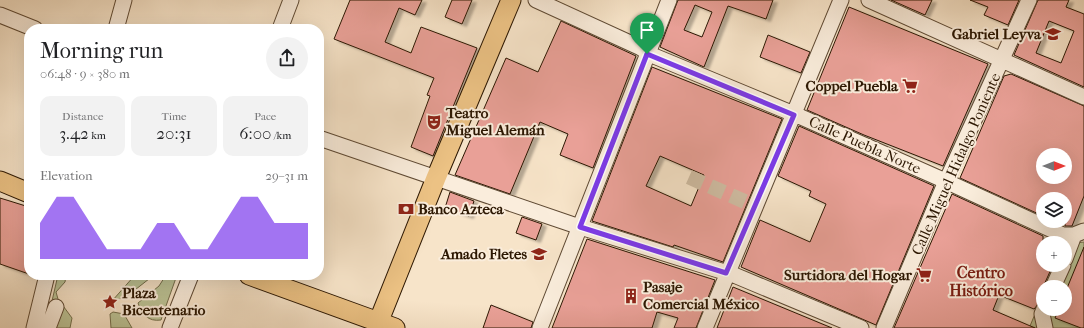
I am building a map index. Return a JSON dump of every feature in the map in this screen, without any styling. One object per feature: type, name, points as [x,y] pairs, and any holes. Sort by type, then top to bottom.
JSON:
[{"type":"main road","points":[[262,280],[383,326],[436,178],[511,0]]},
{"type":"main road","points":[[0,181],[24,191]]},
{"type":"street","points":[[117,24],[124,0]]},
{"type":"street","points":[[282,24],[291,0]]},
{"type":"street","name":"Calle Puebla Norte","points":[[536,0],[641,48],[647,54],[794,115],[946,181],[1063,235],[1079,233]]},
{"type":"street","points":[[540,328],[669,0]]},
{"type":"street","points":[[705,328],[726,273],[794,115],[841,0]]},
{"type":"street","points":[[869,0],[1002,62],[1084,97]]},
{"type":"street","name":"Calle Miguel Hidalgo Poniente","points":[[884,328],[946,181],[1002,62],[1029,0]]},
{"type":"street","points":[[0,15],[24,25]]},
{"type":"street","points":[[324,140],[580,227],[726,273],[861,328]]},
{"type":"street","points":[[1072,246],[1079,233]]},
{"type":"street","points":[[34,328],[46,280]]},
{"type":"street","points":[[170,328],[190,280]]},
{"type":"street","points":[[48,328],[56,307]]},
{"type":"street","points":[[1042,316],[1044,328]]},
{"type":"green space","points":[[1084,242],[1084,328],[1035,328],[1030,326],[1036,312],[1036,316],[1072,316],[1072,280],[1051,280],[1056,272],[1072,272],[1072,249],[1076,243]]},
{"type":"green space","points":[[57,280],[65,280],[56,292],[58,299],[72,318],[70,328],[54,328],[62,307],[52,301]]},
{"type":"green space","points":[[131,280],[148,280],[126,297],[112,301]]},
{"type":"green space","points":[[163,280],[175,280],[161,320],[152,320],[141,311],[138,303],[159,286]]},
{"type":"green space","points":[[113,312],[124,314],[132,328],[111,328],[110,314]]},
{"type":"building","points":[[350,0],[422,0],[415,15],[399,8],[385,42],[411,53],[421,27],[477,48],[433,156],[411,147],[430,96],[427,95],[434,78],[334,39]]},
{"type":"building","points":[[452,0],[472,0],[462,24],[445,17]]},
{"type":"building","points":[[678,0],[773,0],[766,19],[728,6],[704,67],[660,47]],"holes":[[[695,5],[712,12],[702,37],[684,30]]]},
{"type":"building","points":[[891,0],[932,0],[925,15]]},
{"type":"building","points":[[970,0],[1019,0],[1008,25],[984,15],[988,7]]},
{"type":"building","name":"Gabriel Leyva","points":[[1038,0],[1069,0],[1066,7],[1084,14],[1084,87],[1014,55]],"holes":[[[1049,21],[1074,31],[1061,63],[1036,53]]]},
{"type":"building","points":[[849,7],[988,64],[943,166],[864,135],[807,110]]},
{"type":"building","points":[[561,21],[636,56],[593,168],[560,155],[568,134],[540,122],[510,194],[455,175],[506,58],[538,72]]},
{"type":"building","points":[[768,35],[810,52],[801,73],[760,57]]},
{"type":"building","points":[[652,67],[782,119],[723,262],[674,245],[673,247],[592,221]],"holes":[[[660,156],[704,175],[691,206],[646,186]]]},
{"type":"building","points":[[1011,74],[1084,106],[1084,196],[1072,226],[1072,192],[1036,192],[1036,213],[960,178],[1004,76]]},
{"type":"building","points":[[799,126],[934,186],[876,325],[741,267],[760,220],[810,242],[826,204],[809,196],[811,191],[778,176]]},
{"type":"building","points":[[450,192],[474,201],[469,216],[445,208]]},
{"type":"building","points":[[952,194],[1043,236],[1036,236],[1036,272],[1050,272],[1046,280],[1036,280],[1036,307],[1034,309],[999,295],[993,310],[1035,328],[894,328]]},
{"type":"building","points":[[0,198],[24,205],[24,272],[0,264]]},
{"type":"building","points":[[522,217],[542,224],[536,240],[516,233]]},
{"type":"building","points":[[587,239],[715,280],[696,328],[674,328],[678,318],[657,312],[652,328],[552,328]]},
{"type":"building","points":[[1084,247],[1084,328],[1055,318],[1056,316],[1072,316],[1072,280],[1070,280]]},
{"type":"building","points":[[733,287],[832,328],[717,328]]},
{"type":"building","points":[[491,305],[533,322],[531,328],[483,328]]},
{"type":"tunnel","points":[[689,177],[755,206]]},
{"type":"place","name":"Gabriel Leyva","points":[[1053,34]]},
{"type":"place","name":"Coppel Puebla","points":[[910,86]]},
{"type":"place","name":"Teatro Miguel Alemán","points":[[434,122]]},
{"type":"place","name":"Banco Azteca","points":[[406,209]]},
{"type":"place","name":"Amado Fletes","points":[[539,254]]},
{"type":"place","name":"Surtidora del Hogar","points":[[924,275]]},
{"type":"place","name":"Pasaje Comercial México","points":[[631,296]]},
{"type":"place","name":"Plaza Bicentenario","points":[[110,302]]},
{"type":"district","name":"Centro Histórico","points":[[981,281]]},
{"type":"route","points":[[647,54],[794,115],[726,273],[580,227],[581,221],[647,54]]}]
